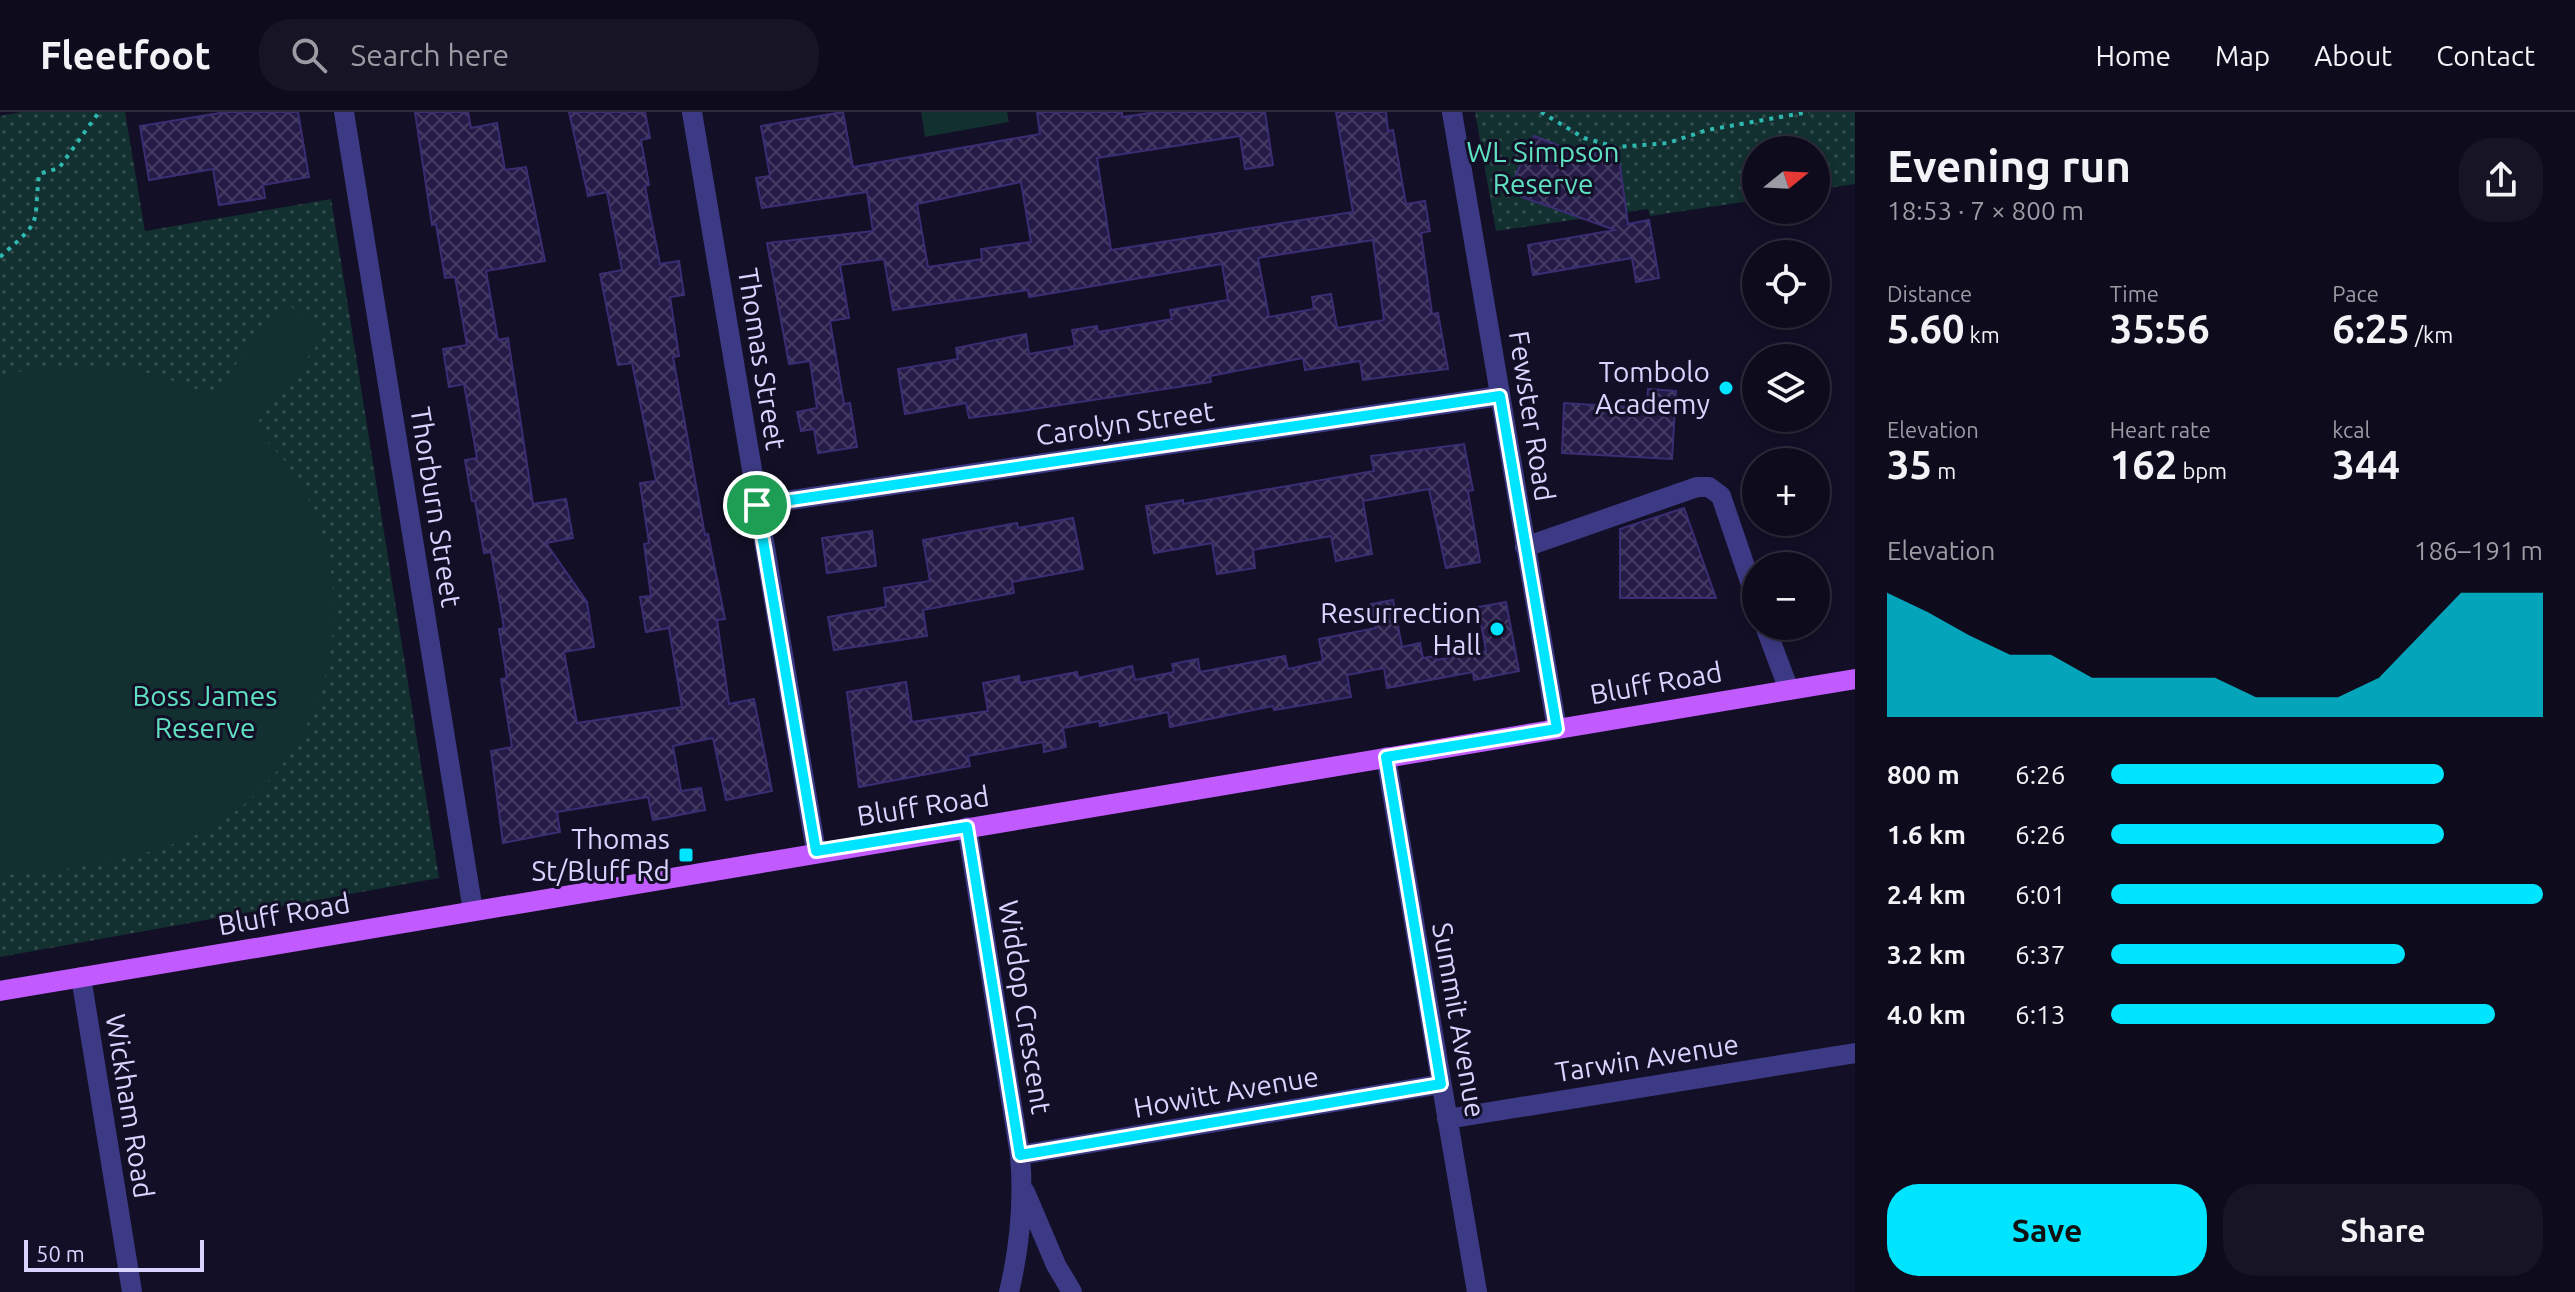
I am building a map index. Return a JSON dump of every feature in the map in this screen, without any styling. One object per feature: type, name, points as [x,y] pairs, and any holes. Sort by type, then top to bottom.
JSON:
[{"type":"main road","name":"Bluff Road","points":[[0,991],[816,851],[1855,679]]},
{"type":"street","name":"Thorburn Street","points":[[344,112],[473,911]]},
{"type":"street","name":"Thomas Street","points":[[692,112],[816,851]]},
{"type":"street","name":"Fewster Road","points":[[1454,112],[1557,729]]},
{"type":"street","name":"Carolyn Street","points":[[757,505],[1500,396]]},
{"type":"street","points":[[1525,547],[1697,487],[1709,487],[1721,496],[1742,558]]},
{"type":"street","points":[[1770,640],[1789,690]]},
{"type":"street","name":"Summit Avenue","points":[[1386,757],[1477,1292]]},
{"type":"street","name":"Widdop Crescent","points":[[967,827],[1020,1155],[1023,1188],[1016,1289]]},
{"type":"street","name":"Wickham Road","points":[[81,977],[132,1292]]},
{"type":"street","name":"Tarwin Avenue","points":[[1447,1119],[1855,1053]]},
{"type":"street","name":"Howitt Avenue","points":[[1020,1155],[1441,1084]]},
{"type":"street","points":[[1023,1188],[1056,1265],[1072,1292]]},
{"type":"path","points":[[0,257],[32,229],[38,213],[39,174],[59,168],[99,112]]},
{"type":"path","points":[[1541,112],[1584,138],[1616,147],[1668,143],[1707,130],[1809,112]]},
{"type":"green space","name":"Boss James Reserve","points":[[22,112],[125,112],[145,231],[331,199],[439,878],[0,957],[0,116]]},
{"type":"green space","points":[[921,112],[1007,112],[1009,122],[925,137]]},
{"type":"green space","name":"WL Simpson Reserve","points":[[1475,112],[1855,112],[1855,184],[1830,188],[1830,136],[1742,136],[1742,202],[1650,216],[1648,209],[1496,231]]},
{"type":"green space","points":[[284,301],[325,335],[254,427],[300,483],[320,528],[331,576],[334,623],[327,670],[311,715],[288,757],[256,793],[217,824],[169,845],[112,861],[53,871],[0,875],[0,375],[59,367],[108,366],[156,375],[212,396]]},
{"type":"building","points":[[226,112],[298,112],[309,177],[263,185],[265,198],[219,205],[213,169],[149,180],[140,126]]},
{"type":"building","points":[[415,112],[468,112],[471,128],[497,123],[505,170],[526,167],[545,261],[486,271],[498,340],[508,338],[533,504],[566,499],[573,538],[546,543],[587,602],[594,647],[564,652],[577,723],[682,707],[669,628],[646,632],[640,597],[651,596],[644,544],[649,543],[640,483],[656,481],[632,363],[618,365],[600,274],[622,270],[607,192],[588,196],[569,112],[645,112],[650,138],[641,140],[649,185],[645,186],[660,264],[679,261],[684,295],[670,297],[679,356],[673,357],[705,535],[708,534],[725,619],[717,620],[729,704],[754,699],[772,791],[726,800],[713,738],[673,746],[681,791],[701,788],[705,810],[653,820],[648,797],[557,812],[560,832],[503,843],[491,751],[512,747],[501,679],[507,678],[499,629],[504,628],[491,552],[484,553],[465,460],[477,458],[464,384],[449,387],[443,349],[467,345],[455,277],[445,278],[436,224],[432,225]]},
{"type":"building","points":[[843,112],[853,167],[1040,134],[1037,112],[1122,112],[1122,117],[1157,112],[1265,112],[1273,165],[1245,169],[1240,136],[1097,158],[1111,250],[1353,212],[1336,112],[1386,112],[1388,131],[1393,130],[1406,204],[1425,201],[1430,231],[1421,233],[1432,314],[1438,313],[1448,369],[1363,380],[1360,361],[1305,370],[1303,358],[1210,376],[1211,382],[1014,412],[969,418],[966,403],[905,414],[898,369],[958,359],[956,348],[1026,334],[1029,354],[1075,346],[1072,330],[1097,326],[1098,332],[1172,319],[1170,310],[1228,300],[1222,264],[1029,297],[1028,290],[893,310],[884,259],[840,265],[849,318],[830,321],[844,404],[850,403],[857,447],[818,453],[814,429],[801,431],[797,412],[817,408],[810,361],[789,364],[767,243],[873,231],[867,192],[762,208],[756,178],[770,176],[761,126]],"holes":[[[1021,182],[1031,242],[981,249],[982,259],[928,267],[917,204]],[[1373,240],[1384,320],[1337,328],[1331,294],[1312,297],[1314,309],[1269,317],[1258,258]]]},
{"type":"building","points":[[1534,136],[1580,154],[1618,152],[1628,224],[1649,220],[1659,278],[1636,282],[1632,258],[1533,275],[1528,245],[1615,230],[1508,192]]},
{"type":"building","points":[[1648,389],[1676,391],[1672,459],[1562,453],[1564,403],[1647,408]]},
{"type":"building","points":[[1464,444],[1473,490],[1468,491],[1480,562],[1446,568],[1429,489],[1363,501],[1372,554],[1336,561],[1331,536],[1253,550],[1255,568],[1217,574],[1212,543],[1154,553],[1146,506],[1183,500],[1183,504],[1374,471],[1371,456]]},
{"type":"building","points":[[1684,508],[1716,598],[1620,598],[1620,529]]},
{"type":"building","points":[[1073,518],[1083,569],[1012,582],[1014,593],[923,610],[927,636],[834,650],[828,617],[886,607],[884,588],[930,581],[923,540],[1017,523],[1018,528]]},
{"type":"building","points":[[872,531],[876,566],[827,573],[822,538]]},
{"type":"building","points":[[1393,600],[1402,647],[1420,643],[1423,658],[1436,656],[1436,660],[1486,651],[1478,607],[1506,602],[1519,671],[1474,680],[1473,672],[1387,688],[1384,668],[1347,675],[1351,697],[1274,710],[1273,706],[1170,727],[1168,712],[1100,726],[1099,721],[1063,728],[1066,747],[1044,752],[1043,742],[968,756],[970,766],[859,787],[847,692],[906,682],[912,722],[988,711],[983,683],[1019,676],[1020,683],[1077,672],[1078,678],[1132,666],[1135,680],[1174,672],[1172,664],[1198,659],[1200,672],[1285,656],[1288,669],[1323,661],[1319,639],[1376,628],[1371,604]]},
{"type":"place","name":"Tombolo Academy","points":[[1726,388]]},
{"type":"place","name":"Resurrection Hall","points":[[1497,629]]},
{"type":"place","name":"Thomas St/Bluff Rd","points":[[686,855]]},
{"type":"route","points":[[1500,396],[1557,729],[1386,757],[1441,1084],[1020,1155],[967,827],[816,851],[757,505],[1500,396]]}]
